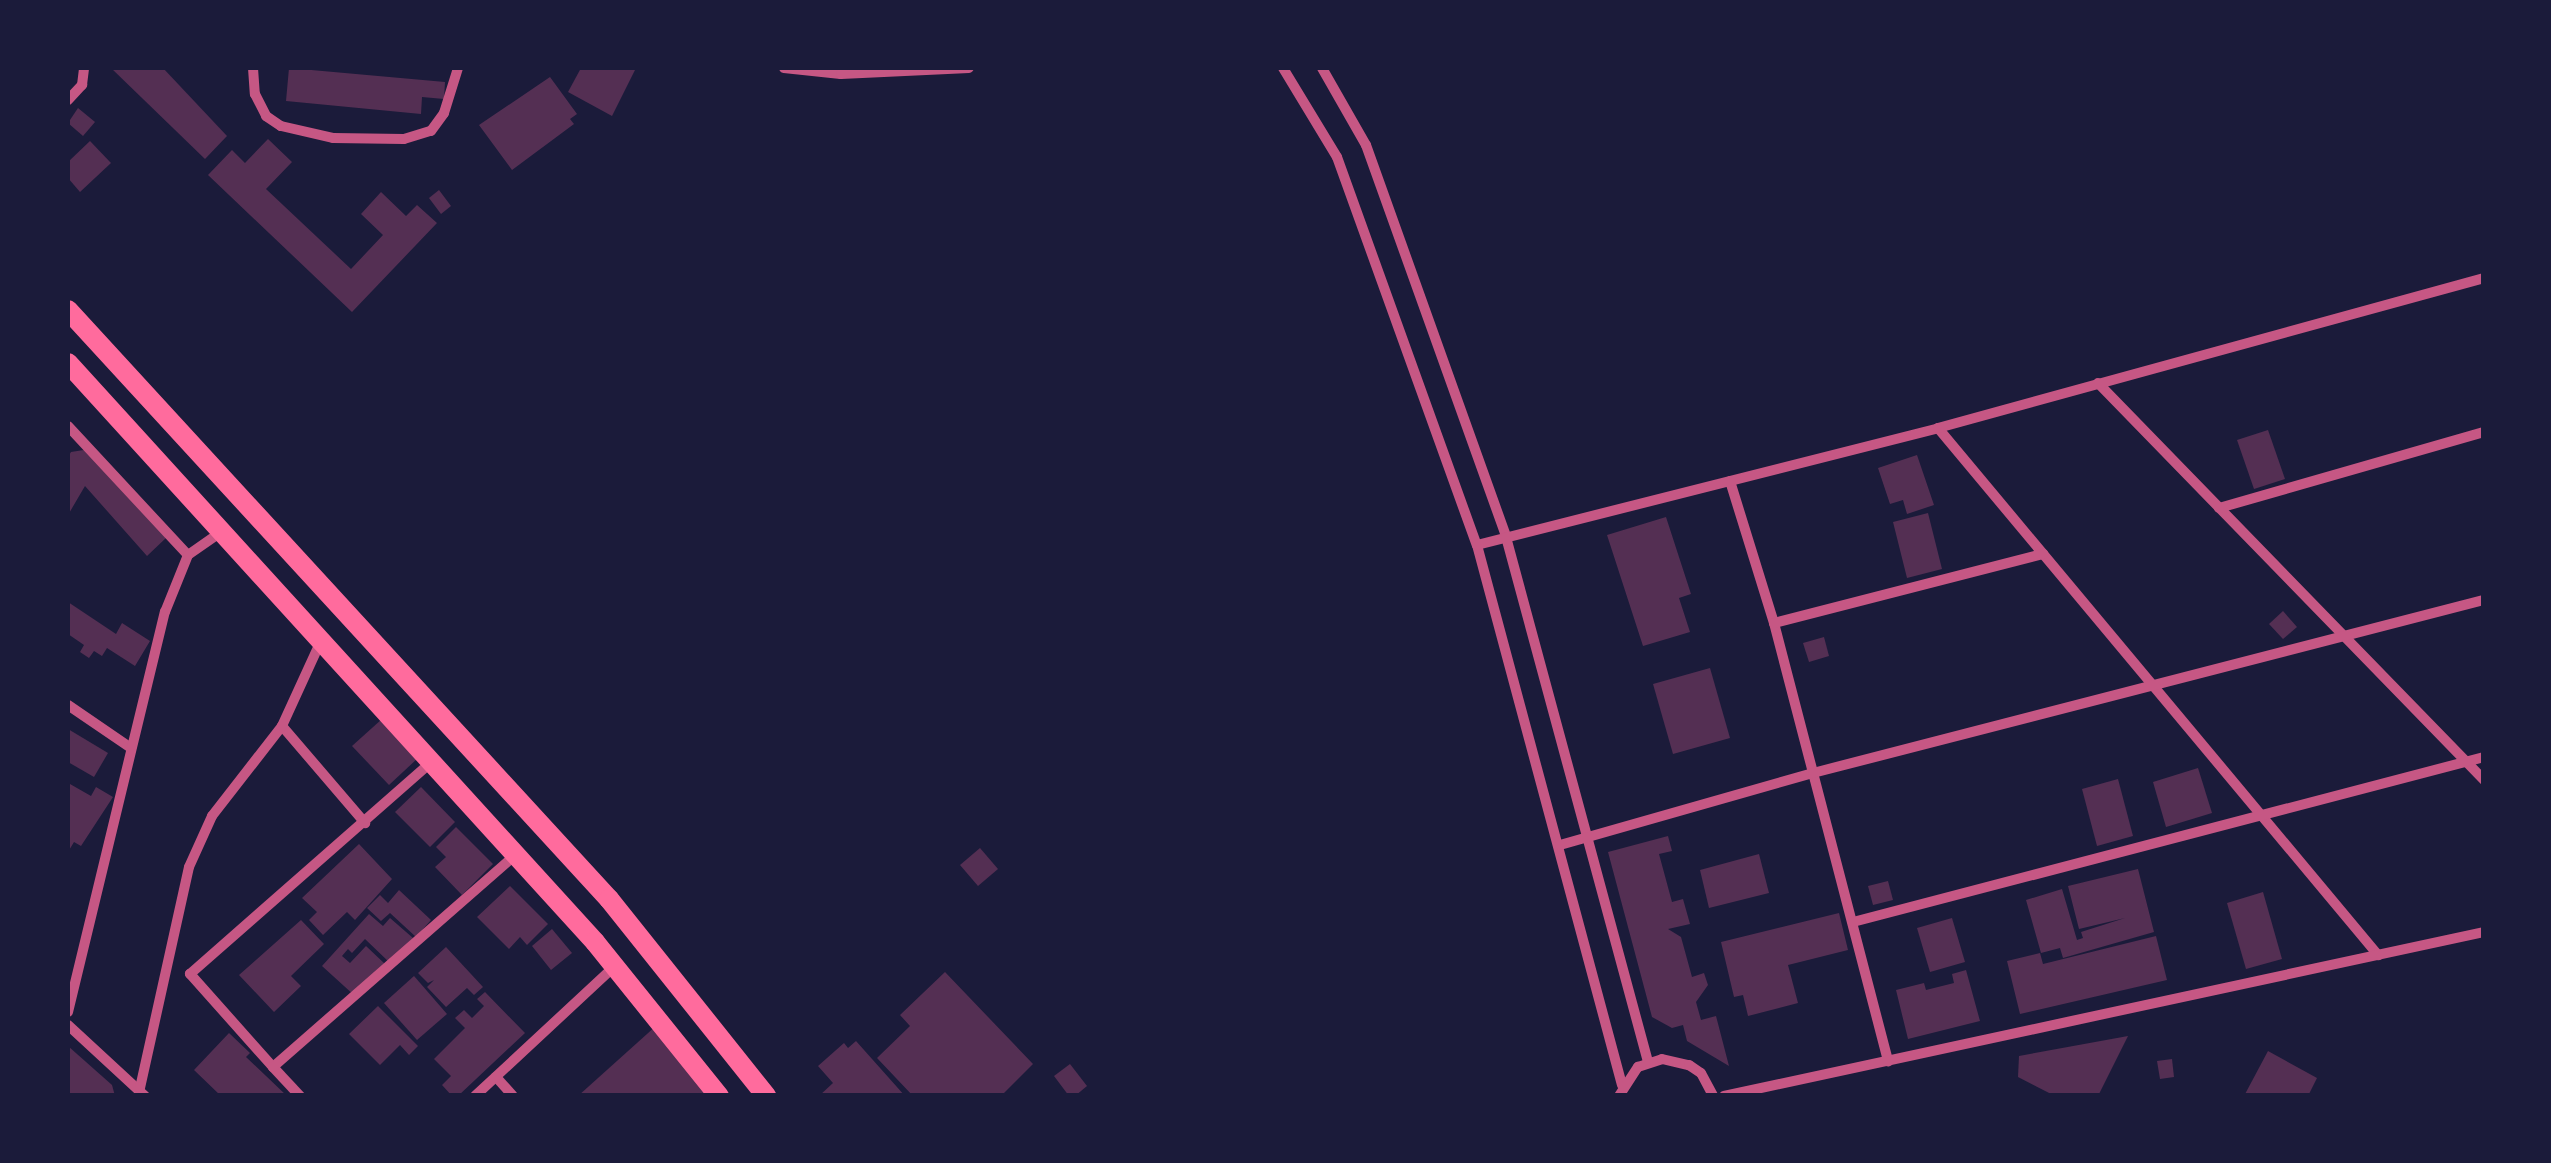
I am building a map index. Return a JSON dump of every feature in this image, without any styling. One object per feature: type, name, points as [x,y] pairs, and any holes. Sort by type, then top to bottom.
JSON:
[{"type":"main road","points":[[68,310],[608,899],[766,1096]]},
{"type":"main road","points":[[68,363],[615,966],[719,1096]]},
{"type":"street","points":[[68,100],[82,85],[84,68]]},
{"type":"street","points":[[253,68],[255,94],[266,116],[280,126],[333,138],[404,139],[431,130],[444,113],[458,68]]},
{"type":"street","points":[[784,68],[841,74],[968,68]]},
{"type":"street","points":[[1284,68],[1337,156],[1477,545],[1560,845],[1620,1090]]},
{"type":"street","points":[[1322,68],[1366,144],[1506,538],[1590,836],[1648,1062]]},
{"type":"street","points":[[1477,545],[1938,428],[2484,278]]},
{"type":"street","points":[[2098,383],[2484,780]]},
{"type":"street","points":[[68,426],[188,555]]},
{"type":"street","points":[[1938,428],[2378,955]]},
{"type":"street","points":[[2219,508],[2484,432]]},
{"type":"street","points":[[1730,481],[1774,622],[1888,1061]]},
{"type":"street","points":[[68,1012],[71,978],[165,612],[188,555],[221,532]]},
{"type":"street","points":[[1774,622],[2043,554]]},
{"type":"street","points":[[1560,845],[1813,773],[2484,600]]},
{"type":"street","points":[[143,1092],[189,867],[212,816],[282,726],[322,640]]},
{"type":"street","points":[[68,704],[132,748]]},
{"type":"street","points":[[282,726],[365,823]]},
{"type":"street","points":[[1853,922],[2263,818],[2484,757]]},
{"type":"street","points":[[300,1096],[190,974],[432,762]]},
{"type":"street","points":[[274,1068],[515,855]]},
{"type":"street","points":[[1724,1096],[2484,932]]},
{"type":"street","points":[[476,1096],[615,966]]},
{"type":"street","points":[[68,1025],[143,1092]]},
{"type":"street","points":[[1620,1090],[1648,1062],[1676,1060],[1700,1073],[1713,1096]]},
{"type":"street","points":[[496,1077],[513,1096]]},
{"type":"building","points":[[111,68],[163,68],[227,136],[205,159]]},
{"type":"building","points":[[289,68],[445,82],[444,99],[422,97],[421,114],[286,101]]},
{"type":"building","points":[[581,68],[636,68],[612,116],[568,92]]},
{"type":"building","points":[[550,77],[577,114],[570,119],[574,124],[512,170],[479,125]]},
{"type":"building","points":[[78,108],[95,122],[83,136],[68,123]]},
{"type":"building","points":[[268,139],[292,162],[266,189],[351,269],[383,235],[361,214],[381,192],[406,216],[417,205],[437,223],[352,312],[208,175],[232,150],[245,163]]},
{"type":"building","points":[[90,141],[111,163],[80,192],[68,178],[68,162]]},
{"type":"building","points":[[439,190],[451,206],[441,214],[429,198]]},
{"type":"building","points":[[2268,430],[2285,479],[2254,489],[2237,440]]},
{"type":"building","points":[[90,449],[167,537],[147,556],[85,486],[68,515],[68,457],[71,452]]},
{"type":"building","points":[[1917,455],[1934,505],[1907,514],[1903,500],[1890,504],[1878,468]]},
{"type":"building","points":[[1928,513],[1942,569],[1907,578],[1893,522]]},
{"type":"building","points":[[1666,517],[1691,594],[1679,598],[1690,632],[1643,646],[1607,535]]},
{"type":"building","points":[[68,602],[116,634],[122,623],[150,641],[135,666],[107,648],[102,656],[94,651],[89,658],[80,652],[84,645],[68,634]]},
{"type":"building","points":[[2283,611],[2297,627],[2283,639],[2269,624]]},
{"type":"building","points":[[1824,637],[1829,656],[1809,662],[1803,643]]},
{"type":"building","points":[[1710,668],[1730,738],[1673,754],[1653,684]]},
{"type":"building","points":[[382,719],[418,758],[389,785],[352,746]]},
{"type":"building","points":[[68,729],[108,753],[94,777],[68,762]]},
{"type":"building","points":[[2198,768],[2212,813],[2166,827],[2153,782]]},
{"type":"building","points":[[2118,779],[2133,836],[2097,846],[2082,789]]},
{"type":"building","points":[[70,784],[91,796],[96,787],[113,797],[81,846],[74,842],[68,852]]},
{"type":"building","points":[[421,787],[455,822],[430,847],[395,812]]},
{"type":"building","points":[[456,827],[493,864],[462,895],[435,867],[446,857],[436,847]]},
{"type":"building","points":[[1668,836],[1672,851],[1659,854],[1672,902],[1683,899],[1690,924],[1668,929],[1681,937],[1692,977],[1704,973],[1708,985],[1696,1002],[1701,1020],[1716,1016],[1729,1066],[1687,1041],[1683,1025],[1672,1028],[1652,1017],[1608,852]]},
{"type":"building","points":[[359,844],[392,879],[355,920],[347,912],[323,935],[309,920],[317,912],[302,898]]},
{"type":"building","points":[[980,848],[998,869],[978,886],[960,865]]},
{"type":"building","points":[[1759,854],[1769,893],[1709,908],[1700,870]]},
{"type":"building","points":[[2138,869],[2154,932],[2063,958],[2060,948],[2041,953],[2026,900],[2062,889],[2077,940],[2083,938],[2081,932],[2125,918],[2079,929],[2068,886]]},
{"type":"building","points":[[1888,881],[1893,900],[1873,905],[1868,886]]},
{"type":"building","points":[[510,886],[548,924],[527,945],[520,937],[509,949],[477,917]]},
{"type":"building","points":[[399,890],[431,920],[416,937],[390,913],[381,921],[367,908],[380,895],[388,903]]},
{"type":"building","points":[[2263,892],[2282,959],[2246,969],[2227,903]]},
{"type":"building","points":[[1839,913],[1848,950],[1788,965],[1798,1003],[1748,1016],[1743,995],[1734,997],[1721,942]]},
{"type":"building","points":[[369,914],[383,926],[390,918],[413,938],[390,963],[365,939],[352,953],[348,949],[342,956],[350,963],[366,946],[385,964],[355,996],[322,966]]},
{"type":"building","points":[[1952,918],[1965,962],[1930,972],[1917,928]]},
{"type":"building","points":[[301,920],[324,944],[291,976],[301,986],[274,1012],[239,975]]},
{"type":"building","points":[[552,929],[572,953],[551,970],[532,946]]},
{"type":"building","points":[[2156,936],[2167,980],[2020,1014],[2007,961],[2040,953],[2043,964]]},
{"type":"building","points":[[446,947],[483,987],[474,995],[467,988],[446,1007],[427,987],[434,980],[428,983],[418,973]]},
{"type":"building","points":[[1966,970],[1980,1021],[1908,1039],[1896,990],[1924,983],[1926,990],[1954,983],[1952,974]]},
{"type":"building","points":[[945,972],[1033,1064],[1001,1096],[913,1096],[877,1058],[910,1026],[900,1015]]},
{"type":"building","points":[[414,976],[447,1014],[417,1040],[384,1003]]},
{"type":"building","points":[[485,992],[525,1033],[458,1096],[452,1096],[442,1085],[451,1076],[434,1059],[465,1028],[455,1018],[464,1010],[472,1018],[484,1006],[477,999]]},
{"type":"building","points":[[378,1006],[418,1046],[409,1055],[400,1045],[380,1065],[349,1034]]},
{"type":"building","points":[[657,1025],[712,1096],[578,1096]]},
{"type":"building","points":[[229,1033],[250,1053],[246,1057],[287,1096],[221,1096],[194,1070]]},
{"type":"building","points":[[2128,1036],[2098,1096],[2055,1096],[2018,1077],[2019,1056]]},
{"type":"building","points":[[856,1041],[905,1096],[819,1096],[833,1083],[818,1066],[844,1043],[848,1048]]},
{"type":"building","points":[[68,1046],[112,1085],[115,1096],[68,1096]]},
{"type":"building","points":[[2268,1051],[2317,1078],[2308,1096],[2244,1096]]},
{"type":"building","points":[[2172,1059],[2174,1077],[2160,1079],[2157,1061]]},
{"type":"building","points":[[1070,1064],[1087,1086],[1075,1096],[1069,1096],[1054,1076]]}]
